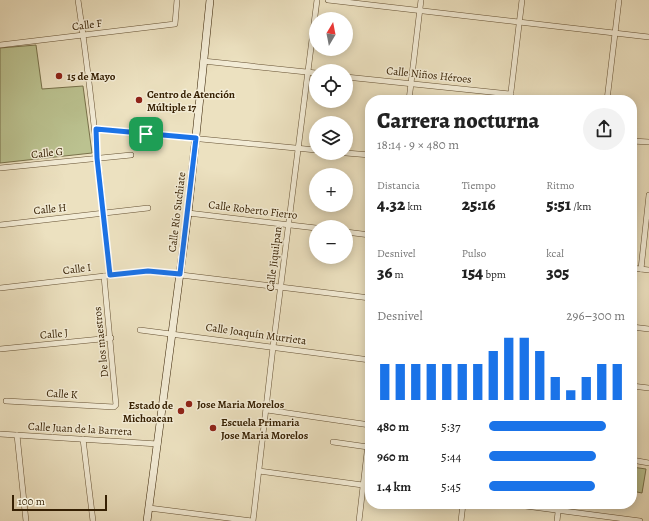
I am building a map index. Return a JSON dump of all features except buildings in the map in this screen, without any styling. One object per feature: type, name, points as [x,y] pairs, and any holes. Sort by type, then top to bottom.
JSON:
[{"type":"main road","name":"Calle Río Suchiate","points":[[147,521],[188,212],[210,0]]},
{"type":"street","points":[[78,0],[96,129],[97,158],[110,275]]},
{"type":"street","name":"Calle F","points":[[0,45],[175,24],[177,0]]},
{"type":"street","name":"Calle Jiquilpan","points":[[252,521],[317,0]]},
{"type":"street","points":[[328,0],[649,37]]},
{"type":"street","points":[[410,95],[421,0]]},
{"type":"street","points":[[510,95],[522,0]]},
{"type":"street","points":[[608,95],[619,0]]},
{"type":"street","points":[[203,61],[308,73]]},
{"type":"street","name":"Calle Niños Héroes","points":[[353,78],[495,95]]},
{"type":"street","points":[[96,129],[309,149]]},
{"type":"street","points":[[637,141],[649,142]]},
{"type":"street","points":[[353,154],[365,155]]},
{"type":"street","name":"Calle G","points":[[0,168],[131,155]]},
{"type":"street","points":[[641,269],[649,195]]},
{"type":"street","name":"Calle H","points":[[0,225],[148,208]]},
{"type":"street","name":"Calle Roberto Fierro","points":[[188,212],[309,227]]},
{"type":"street","points":[[353,233],[365,234]]},
{"type":"street","points":[[637,269],[649,270]]},
{"type":"street","name":"Calle I","points":[[0,288],[148,271],[365,297]]},
{"type":"street","name":"De los maestros","points":[[104,276],[111,338],[116,405]]},
{"type":"street","points":[[637,328],[649,329]]},
{"type":"street","name":"Calle Joaquín Murrieta","points":[[140,330],[365,359]]},
{"type":"street","name":"Calle J","points":[[0,349],[111,338]]},
{"type":"street","points":[[637,387],[649,388]]},
{"type":"street","name":"Calle K","points":[[6,401],[114,407],[116,405]]},
{"type":"street","points":[[267,410],[365,425]]},
{"type":"street","name":"Calle Juan de la Barrera","points":[[0,434],[158,444]]},
{"type":"street","points":[[17,435],[26,521]]},
{"type":"street","points":[[83,439],[93,521]]},
{"type":"street","points":[[333,442],[365,447]]},
{"type":"street","points":[[637,461],[649,463]]},
{"type":"street","points":[[359,521],[365,470]]},
{"type":"street","points":[[259,471],[363,485]]},
{"type":"street","points":[[148,508],[207,518],[252,521]]},
{"type":"street","points":[[461,521],[462,509]]},
{"type":"street","points":[[550,509],[640,521]]},
{"type":"street","points":[[557,521],[558,510]]},
{"type":"green space","points":[[36,45],[42,89],[83,86],[92,153],[0,163],[0,48]]},
{"type":"green space","points":[[637,468],[646,469],[642,493],[637,492]]},
{"type":"place","name":"15 de Mayo","points":[[59,76]]},
{"type":"place","name":"Centro de Atención Múltiple 17","points":[[139,100]]},
{"type":"place","name":"Jose Maria Morelos","points":[[189,404]]},
{"type":"place","name":"Estado de Michoacan","points":[[181,411]]},
{"type":"place","name":"Escuela Primaria Jose Maria Morelos","points":[[213,428]]},
{"type":"route","points":[[96,129],[146,134],[196,138],[180,274],[148,271],[110,275],[97,158],[96,129]]}]
